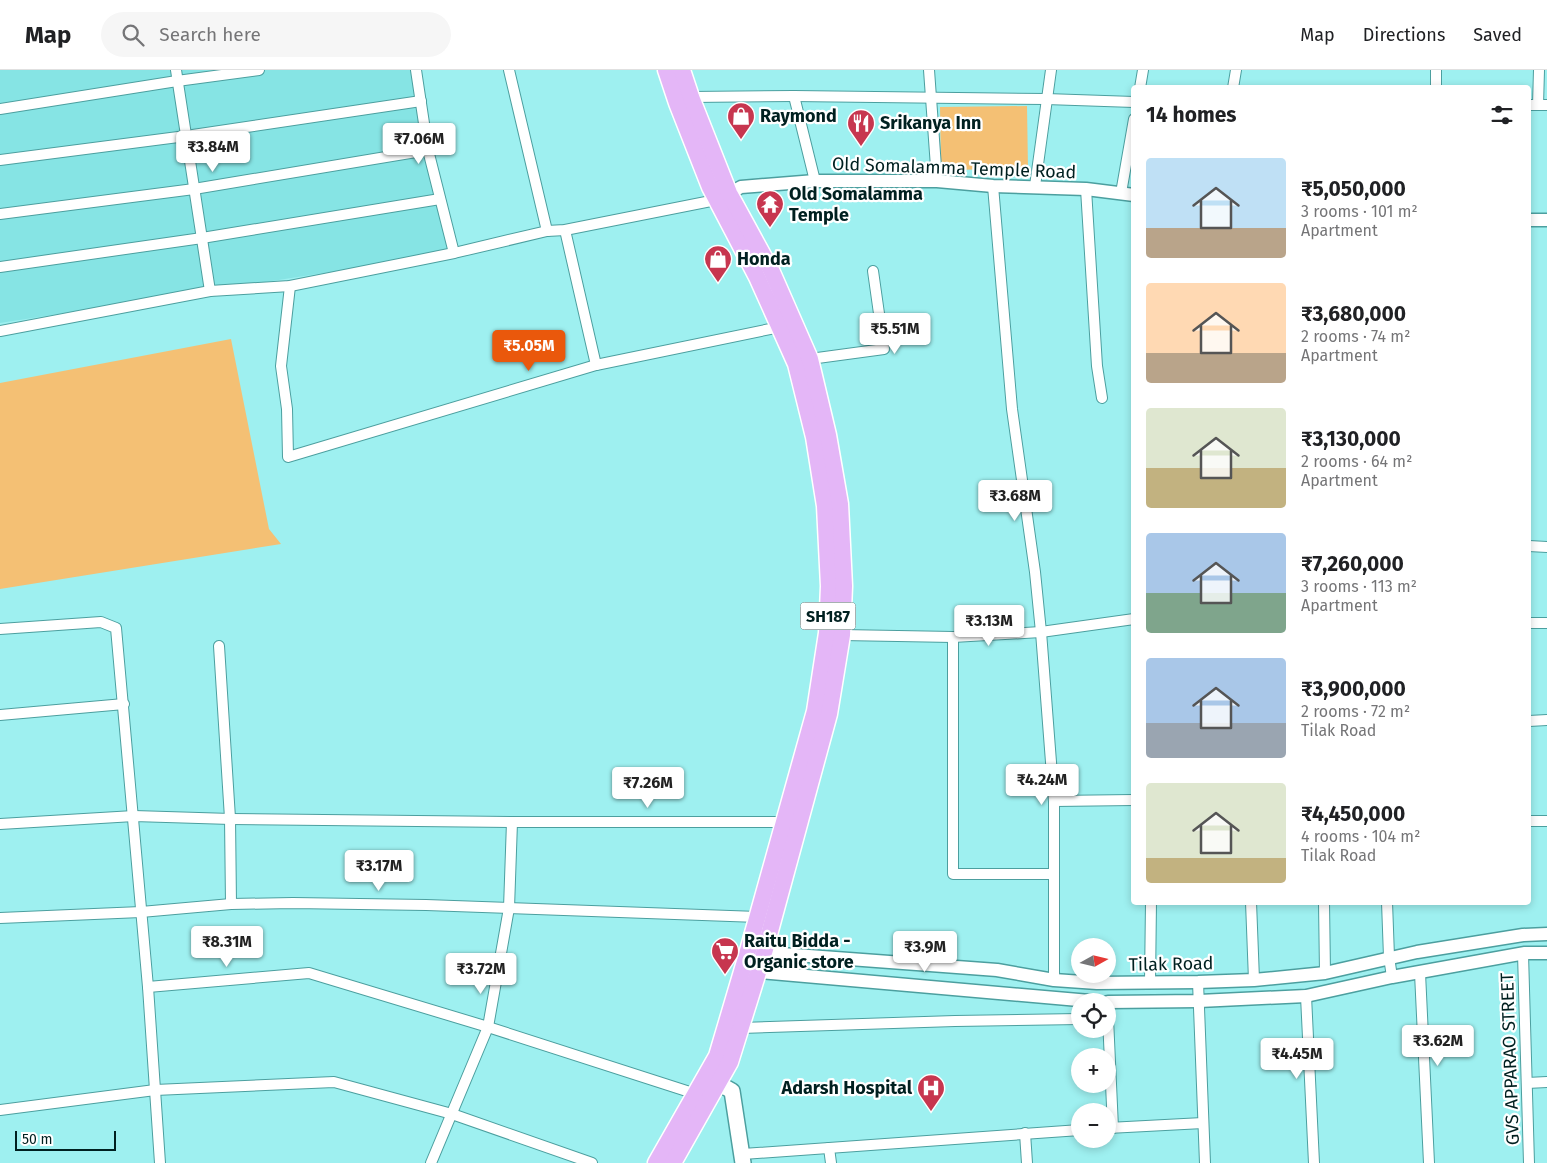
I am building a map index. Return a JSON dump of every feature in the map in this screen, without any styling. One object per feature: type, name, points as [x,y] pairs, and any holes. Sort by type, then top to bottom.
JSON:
[{"type":"main road","name":"SH187","points":[[666,70],[677,103],[723,197],[771,270],[810,359],[828,435],[840,504],[844,586],[842,635],[829,714],[750,971],[717,1056],[712,1080],[674,1163]]},
{"type":"main road","name":"SH187","points":[[682,70],[729,220],[753,268],[796,364],[814,438],[825,506],[830,586],[827,633],[815,711],[758,917],[756,952]]},
{"type":"main road","name":"SH187","points":[[656,1163],[696,1094],[730,1062],[741,1028],[750,971]]},
{"type":"main road","points":[[712,1080],[732,1091],[737,1119],[740,1160]]},
{"type":"street","points":[[176,70],[210,291]]},
{"type":"street","points":[[0,109],[259,70]]},
{"type":"street","points":[[416,70],[428,150],[454,253]]},
{"type":"street","points":[[509,70],[547,231]]},
{"type":"street","points":[[928,70],[938,181]]},
{"type":"street","points":[[1035,186],[1051,70]]},
{"type":"street","points":[[1140,85],[1143,70]]},
{"type":"street","points":[[1234,85],[1236,70]]},
{"type":"street","points":[[1436,70],[1436,85]]},
{"type":"street","points":[[1538,105],[1539,70]]},
{"type":"street","points":[[794,96],[815,181]]},
{"type":"street","points":[[691,97],[794,96],[1131,102]]},
{"type":"street","points":[[0,160],[186,136],[422,101]]},
{"type":"street","points":[[0,214],[194,188],[428,150]]},
{"type":"street","points":[[1128,194],[1131,156]]},
{"type":"street","name":"Old Somalamma Temple Road","points":[[723,197],[741,187],[815,181],[938,181],[993,186],[1086,189],[1128,194]]},
{"type":"street","points":[[993,186],[1012,409],[1035,572],[1041,632],[1054,802],[1054,980]]},
{"type":"street","points":[[1086,189],[1097,366],[1102,398]]},
{"type":"street","points":[[0,331],[210,291],[290,286],[454,253],[547,231],[565,230],[723,197]]},
{"type":"street","points":[[0,267],[202,238],[440,199]]},
{"type":"street","points":[[1531,220],[1547,220]]},
{"type":"street","points":[[565,230],[596,365]]},
{"type":"street","points":[[810,359],[884,349],[873,271]]},
{"type":"street","points":[[290,286],[281,366],[287,410],[288,457],[596,365],[780,327]]},
{"type":"street","points":[[1531,546],[1547,547]]},
{"type":"street","points":[[842,635],[953,636],[1041,632],[1131,619]]},
{"type":"street","points":[[0,629],[101,622],[116,628],[134,816],[160,1163]]},
{"type":"street","points":[[1531,623],[1547,623]]},
{"type":"street","points":[[953,636],[953,874],[1054,874]]},
{"type":"street","points":[[218,646],[230,818],[231,904]]},
{"type":"street","points":[[0,715],[124,704]]},
{"type":"street","points":[[1531,721],[1547,720]]},
{"type":"street","points":[[1054,802],[1131,800]]},
{"type":"street","points":[[0,824],[134,816],[512,822],[784,822]]},
{"type":"street","points":[[1531,821],[1547,821]]},
{"type":"street","points":[[431,1163],[488,1027],[509,908],[512,822]]},
{"type":"street","points":[[0,918],[141,912],[231,904],[426,905],[758,917]]},
{"type":"street","points":[[1150,982],[1151,905]]},
{"type":"street","points":[[1250,905],[1254,980]]},
{"type":"street","points":[[1324,905],[1325,973]]},
{"type":"street","points":[[1387,905],[1389,957],[1392,977]]},
{"type":"street","name":"Tilak Road","points":[[756,952],[997,970],[1054,980],[1098,983],[1198,982],[1254,980],[1325,973],[1389,957],[1523,935],[1547,934]]},
{"type":"street","name":"Tilak Road","points":[[1116,1002],[1306,996],[1392,977],[1524,954],[1547,953]]},
{"type":"street","name":"GVS APPARAO STREET","points":[[1524,954],[1529,1163]]},
{"type":"street","points":[[750,971],[1071,999]]},
{"type":"street","points":[[148,987],[309,973],[488,1027],[696,1094]]},
{"type":"street","points":[[1420,973],[1428,1163]]},
{"type":"street","points":[[1198,982],[1205,1163]]},
{"type":"street","points":[[1306,996],[1314,1163]]},
{"type":"street","points":[[741,1028],[945,1021],[1071,1019]]},
{"type":"street","points":[[1108,1038],[1110,1103]]},
{"type":"street","points":[[0,1110],[155,1090],[334,1082],[452,1114],[592,1163]]},
{"type":"street","points":[[1527,1083],[1547,1082]]},
{"type":"street","points":[[1116,1128],[1203,1123]]},
{"type":"street","points":[[740,1160],[829,1148],[1071,1130]]},
{"type":"street","points":[[1025,1133],[1027,1163]]},
{"type":"street","points":[[829,1148],[830,1163]]},
{"type":"shaded area","points":[[0,70],[415,70],[454,253],[0,323]]},
{"type":"shaded area","points":[[1027,106],[1028,169],[941,170],[940,107]]},
{"type":"shaded area","points":[[231,339],[269,529],[281,544],[0,589],[0,383]]},
{"type":"place","name":"Raymond","points":[[741,140]]},
{"type":"place","name":"Srikanya Inn","points":[[861,147]]},
{"type":"place","name":"Old Somalamma Temple","points":[[770,228]]},
{"type":"place","name":"Honda","points":[[718,283]]},
{"type":"place","name":"Raitu Bidda - Organic store","points":[[725,975]]},
{"type":"place","name":"Adarsh Hospital","points":[[931,1112]]}]
